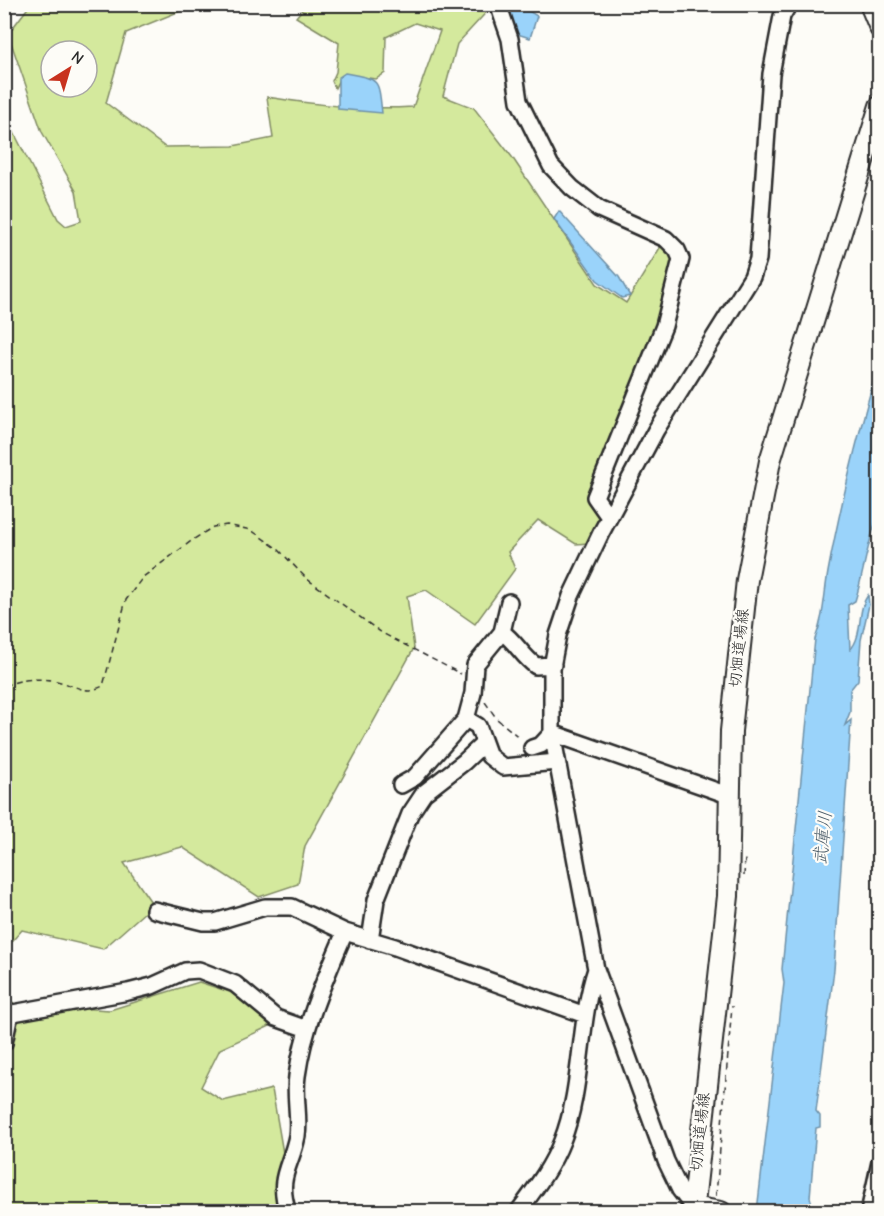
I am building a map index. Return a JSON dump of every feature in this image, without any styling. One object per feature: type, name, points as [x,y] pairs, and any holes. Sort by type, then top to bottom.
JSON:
[{"type":"main road","points":[[870,4],[879,28]]},
{"type":"main road","name":"切畑道場線","points":[[693,1209],[728,896],[728,795],[735,675],[747,579],[762,500],[789,396],[879,106]]},
{"type":"main road","points":[[693,1209],[718,1211]]},
{"type":"street","points":[[498,4],[510,39],[519,101],[550,166],[572,188],[599,209],[666,239],[681,259],[664,326],[595,496],[609,518]]},
{"type":"street","points":[[693,1209],[680,1190],[666,1161],[596,969],[552,733],[553,665],[558,635],[571,596],[609,518],[656,430],[745,291],[758,259],[771,74],[782,16],[789,4]]},
{"type":"street","points":[[401,785],[415,777],[466,719],[473,693],[475,665],[502,632],[509,602]]},
{"type":"street","points":[[502,632],[518,644],[528,660],[536,666],[553,665]]},
{"type":"street","points":[[466,719],[478,726],[483,734],[489,756],[503,767],[557,762]]},
{"type":"street","points":[[552,733],[728,795]]},
{"type":"street","points":[[532,748],[541,745],[552,733]]},
{"type":"street","points":[[370,940],[376,900],[410,814],[424,793],[464,762],[484,742]]},
{"type":"street","points":[[154,910],[203,922],[215,922],[265,908],[292,907],[345,932],[395,946],[585,1015]]},
{"type":"street","points":[[288,1212],[284,1200],[283,1180],[297,1134],[296,1080],[311,1010],[345,932]]},
{"type":"street","points":[[518,1212],[549,1167],[563,1138],[576,1081],[588,992],[596,969]]},
{"type":"street","points":[[4,1043],[9,1019],[13,1013],[128,992],[152,986],[185,971],[199,970],[235,984],[276,1018],[307,1029]]},
{"type":"street","points":[[869,1212],[879,1162]]},
{"type":"path","points":[[4,686],[24,678],[62,682],[80,691],[95,690],[103,686],[126,600],[143,577],[213,527],[226,525],[250,530],[278,549],[307,579],[382,633],[462,674]]},
{"type":"path","points":[[484,700],[497,719],[532,748]]},
{"type":"path","points":[[744,879],[745,857]]},
{"type":"path","points":[[718,1211],[732,1000]]},
{"type":"green space","points":[[30,5],[195,5],[126,33],[106,103],[165,147],[233,146],[273,138],[267,97],[340,106],[413,107],[440,31],[415,23],[386,37],[385,73],[376,79],[345,75],[339,79],[335,88],[332,81],[336,72],[339,43],[296,17],[306,5],[493,5],[457,44],[443,96],[474,108],[512,157],[597,284],[626,303],[661,246],[675,259],[650,347],[591,496],[602,519],[589,543],[576,544],[538,520],[508,552],[515,569],[475,624],[426,590],[407,596],[414,648],[305,846],[298,884],[259,897],[182,847],[124,863],[153,905],[103,949],[22,930],[5,949],[4,113],[58,219],[66,226],[81,221],[76,191],[42,132],[8,34]]},
{"type":"green space","points":[[199,982],[245,997],[270,1026],[220,1049],[201,1087],[223,1101],[272,1089],[283,1153],[276,1200],[284,1211],[5,1211],[4,997],[15,1004],[110,1010]]},
{"type":"water","points":[[505,9],[529,11],[537,16],[530,38],[514,33]]},
{"type":"water","points":[[345,73],[365,77],[375,82],[378,86],[382,113],[338,109],[338,78]]},
{"type":"water","points":[[559,211],[619,277],[630,296],[622,298],[597,280],[554,219]]},
{"type":"water","name":"武庫川","points":[[879,362],[879,514],[871,535],[855,601],[848,605],[850,650],[857,637],[862,608],[868,595],[869,605],[861,640],[858,680],[850,690],[850,712],[845,725],[851,720],[834,970],[816,1111],[820,1116],[820,1127],[816,1128],[810,1197],[814,1211],[785,1211],[782,1209],[757,1211],[784,983],[782,969],[815,639],[822,614],[828,572],[845,493]]}]
